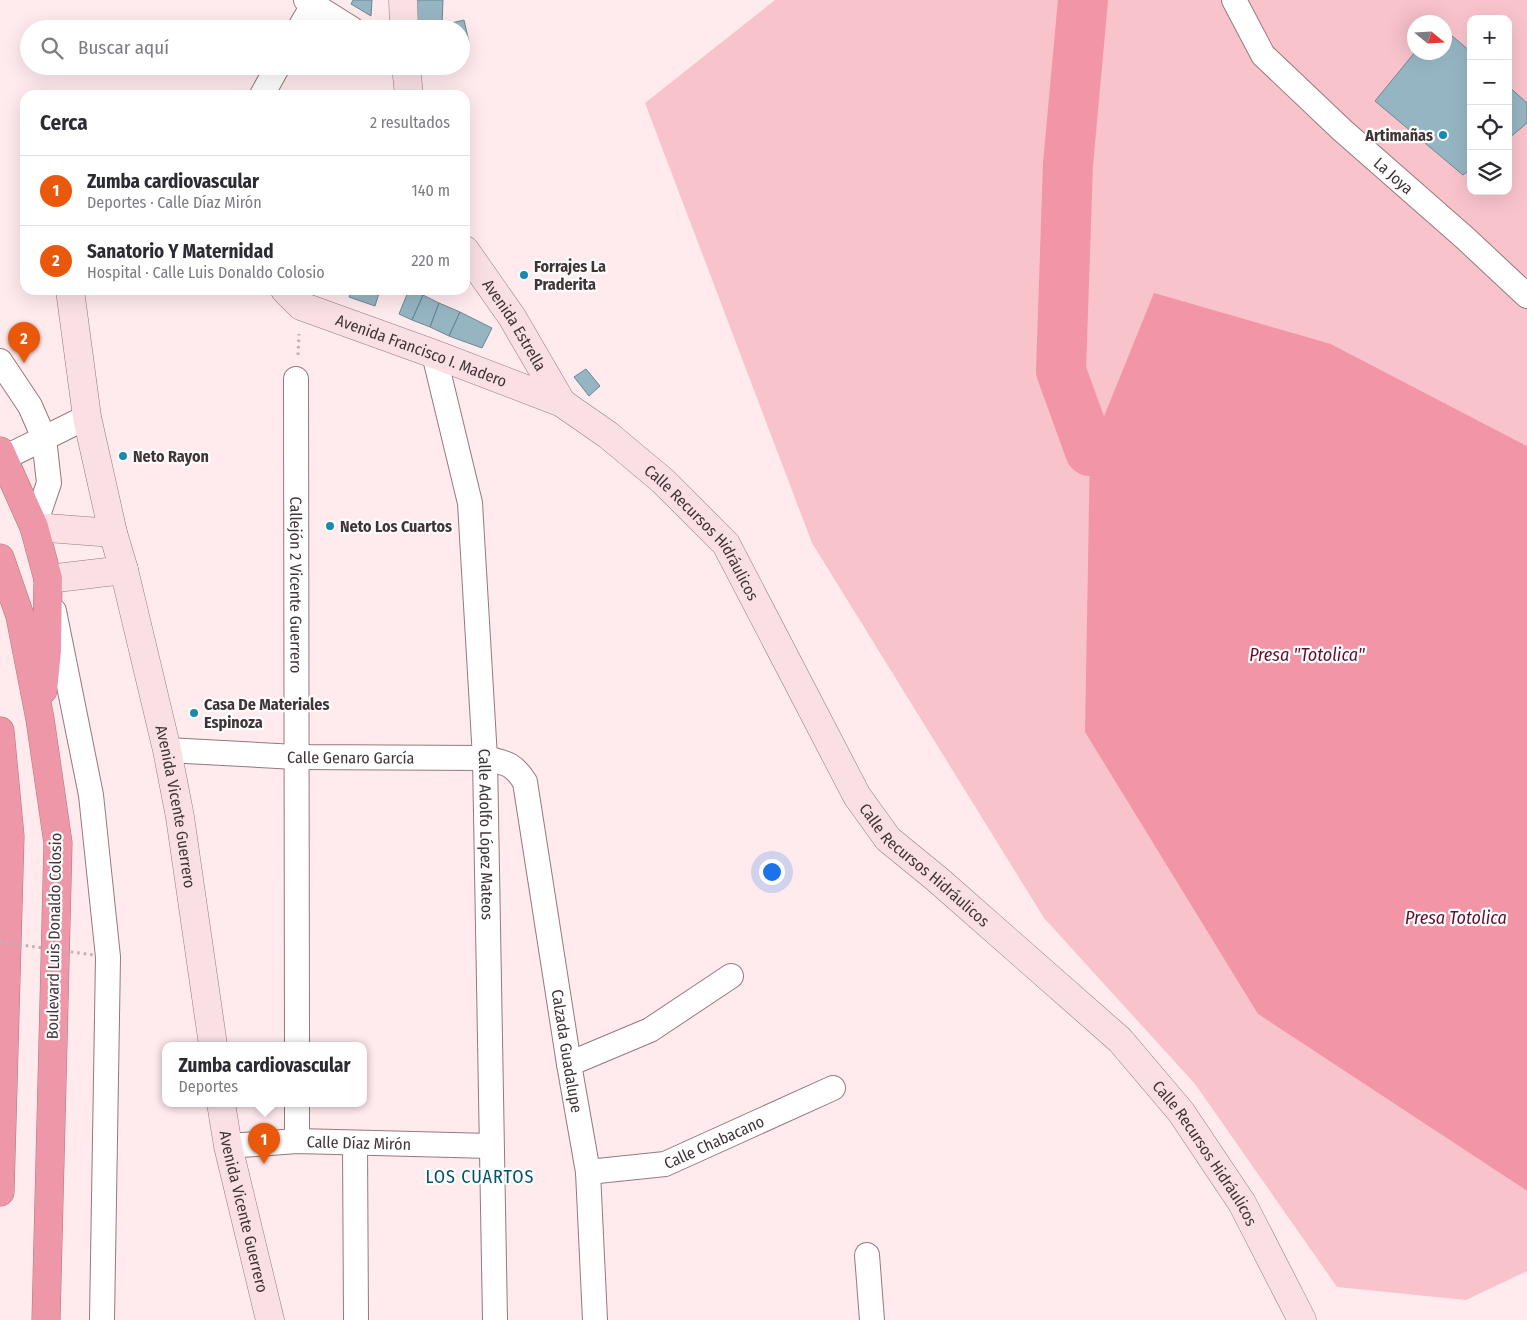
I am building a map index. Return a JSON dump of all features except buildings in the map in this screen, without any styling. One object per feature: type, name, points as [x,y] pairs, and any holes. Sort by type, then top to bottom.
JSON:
[{"type":"highway","points":[[2,454],[34,527],[48,580],[47,650],[40,719]]},
{"type":"highway","name":"Boulevard Luis Donaldo Colosio","points":[[0,558],[20,616],[40,719],[58,843],[46,1320]]},
{"type":"highway","points":[[0,731],[10,836],[3,984],[0,1192]]},
{"type":"street","points":[[402,0],[403,20]]},
{"type":"street","name":"La Joya","points":[[1234,0],[1263,55],[1342,130],[1465,238],[1527,296]]},
{"type":"street","points":[[302,20],[309,2],[338,20]]},
{"type":"street","points":[[265,90],[273,75]]},
{"type":"street","points":[[407,75],[408,90]]},
{"type":"street","name":"Avenida Estrella","points":[[470,257],[512,317],[562,403]]},
{"type":"street","points":[[2,454],[44,438],[87,417],[71,295]]},
{"type":"street","name":"Avenida Francisco I. Madero","points":[[293,298],[562,403]]},
{"type":"street","name":"Calle Adolfo López Mateos","points":[[434,354],[470,503],[485,758],[494,1320]]},
{"type":"street","points":[[0,361],[30,406],[44,438],[49,483],[34,527],[113,533]]},
{"type":"street","name":"Callejón 2 Vicente Guerrero","points":[[296,379],[297,1042]]},
{"type":"street","name":"Calle Recursos Hidráulicos","points":[[562,403],[608,435],[662,481],[726,544],[857,796],[888,839],[1120,1040],[1181,1112],[1242,1203],[1302,1320]]},
{"type":"street","name":"Avenida Vicente Guerrero","points":[[87,417],[113,533],[124,570],[167,750],[180,817],[213,1042]]},
{"type":"street","points":[[102,1320],[108,956],[91,795],[48,580],[124,570]]},
{"type":"street","name":"Calle Genaro García","points":[[167,750],[296,757],[485,758],[504,762],[517,770],[525,782]]},
{"type":"street","name":"Calzada Guadalupe","points":[[525,782],[569,1064],[588,1172],[595,1320]]},
{"type":"street","points":[[569,1064],[650,1030],[731,976]]},
{"type":"street","name":"Calle Chabacano","points":[[588,1172],[665,1164],[833,1088]]},
{"type":"street","name":"Avenida Vicente Guerrero","points":[[223,1107],[228,1146],[270,1320]]},
{"type":"street","points":[[297,1107],[297,1141]]},
{"type":"street","name":"Calle Díaz Mirón","points":[[228,1146],[297,1141],[491,1146]]},
{"type":"street","points":[[355,1142],[356,1320]]},
{"type":"street","points":[[867,1254],[872,1320]]},
{"type":"path","points":[[293,298],[296,379]]},
{"type":"path","points":[[0,942],[94,955]]},
{"type":"shaded area","points":[[775,0],[1527,0],[1527,446],[1331,344],[1258,1014],[1527,1191],[1527,1271],[1466,1300],[1337,1287],[1195,1084],[1044,918],[812,543],[645,103]]},
{"type":"water","name":"Presa \"Totolica\"","points":[[1154,293],[1331,344],[1527,446],[1527,1191],[1258,1014],[1085,732],[1090,451]]},
{"type":"waterway","points":[[1083,0],[1068,164],[1061,371],[1090,451]]},
{"type":"place","name":"Artimañas","points":[[1443,135]]},
{"type":"place","name":"Forrajes La Praderita","points":[[524,275]]},
{"type":"place","name":"Sanatorio Y Maternidad","points":[[24,363]]},
{"type":"place","name":"Neto Rayon","points":[[123,456]]},
{"type":"place","name":"Neto Los Cuartos","points":[[330,526]]},
{"type":"place","name":"Casa De Materiales Espinoza","points":[[194,713]]},
{"type":"place","name":"Zumba cardiovascular","points":[[264,1164]]},
{"type":"district","name":"LOS CUARTOS","points":[[480,1177]]},
{"type":"water label","name":"Presa Totolica","points":[[1456,918]]}]
